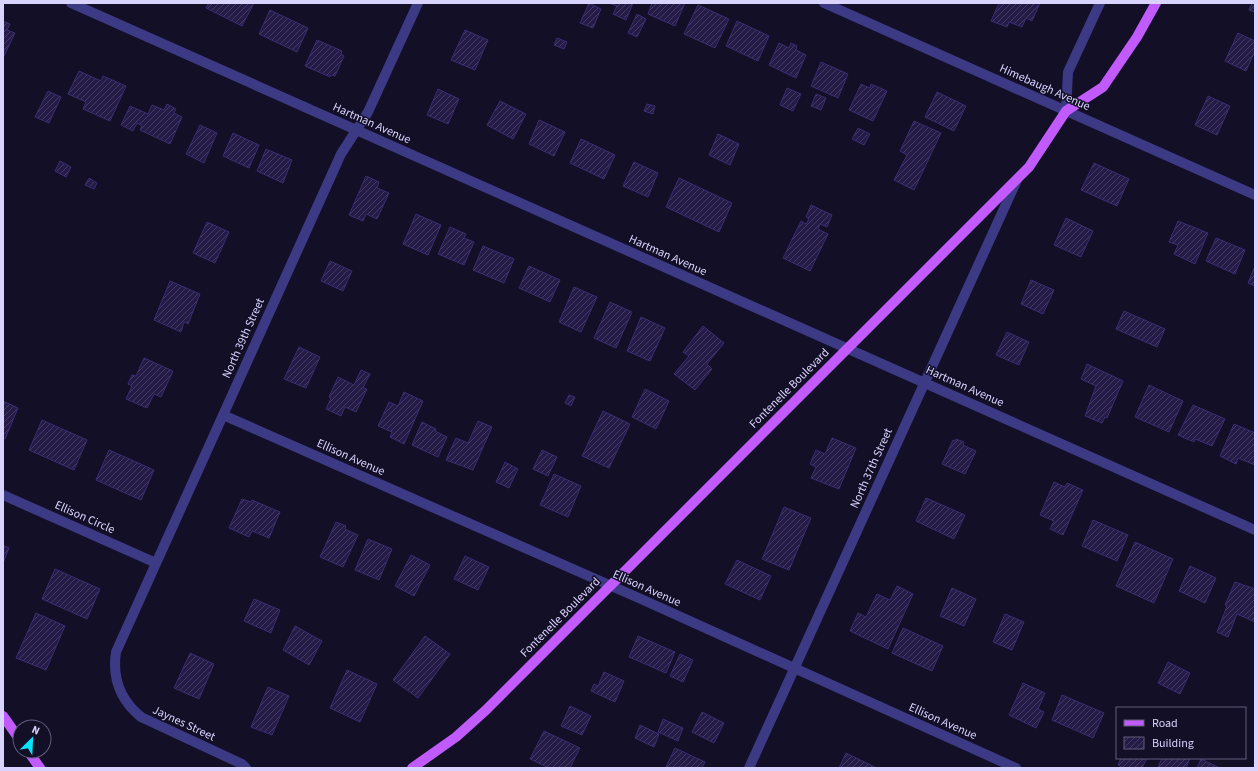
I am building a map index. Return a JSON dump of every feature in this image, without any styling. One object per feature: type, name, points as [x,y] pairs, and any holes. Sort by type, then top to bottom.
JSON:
[{"type":"main road","name":"Fontenelle Boulevard","points":[[412,768],[456,737],[486,710],[609,585],[1017,180],[1029,167],[1066,111],[1103,87],[1137,37],[1156,3]]},
{"type":"main road","points":[[3,716],[12,729]]},
{"type":"main road","points":[[34,759],[40,768]]},
{"type":"street","name":"Hartman Avenue","points":[[71,3],[1255,530]]},
{"type":"street","name":"North 39th Street","points":[[119,691],[115,676],[116,652],[341,154],[355,130],[368,112],[418,3]]},
{"type":"street","name":"Himebaugh Avenue","points":[[824,3],[1255,195]]},
{"type":"street","points":[[1066,111],[1068,72],[1100,3]]},
{"type":"street","name":"North 37th Street","points":[[749,768],[1017,180]]},
{"type":"street","name":"Ellison Avenue","points":[[223,415],[609,585],[1016,768]]},
{"type":"street","name":"Ellison Circle","points":[[3,495],[156,562]]},
{"type":"street","name":"Jaynes Street","points":[[119,691],[130,708],[141,718],[242,764],[246,768]]},
{"type":"building","points":[[209,3],[254,3],[242,26],[206,8]]},
{"type":"building","points":[[589,3],[601,9],[593,28],[580,23]]},
{"type":"building","points":[[609,3],[633,3],[626,20],[613,14],[617,6]]},
{"type":"building","points":[[652,3],[685,3],[675,26],[648,14]]},
{"type":"building","points":[[999,3],[1040,3],[1032,21],[1026,18],[1022,27],[1009,22],[1007,27],[991,21]]},
{"type":"building","points":[[1252,3],[1255,3],[1255,12],[1249,10]]},
{"type":"building","points":[[698,5],[729,19],[715,48],[684,34]]},
{"type":"building","points":[[270,10],[308,28],[297,52],[259,34]]},
{"type":"building","points":[[637,14],[646,19],[637,37],[628,33]]},
{"type":"building","points":[[3,21],[10,24],[7,30],[15,33],[3,58]]},
{"type":"building","points":[[737,21],[769,36],[758,61],[726,46]]},
{"type":"building","points":[[465,30],[488,40],[475,70],[451,60]]},
{"type":"building","points":[[1238,33],[1255,41],[1255,51],[1246,71],[1225,61]]},
{"type":"building","points":[[557,38],[567,42],[564,49],[554,45]]},
{"type":"building","points":[[317,40],[342,51],[341,54],[344,56],[335,76],[331,75],[330,77],[305,66]]},
{"type":"building","points":[[779,43],[789,48],[791,43],[797,46],[796,50],[806,55],[796,78],[769,65]]},
{"type":"building","points":[[821,62],[848,74],[838,98],[811,86]]},
{"type":"building","points":[[79,71],[101,81],[103,76],[126,86],[110,121],[83,109],[86,102],[68,94]]},
{"type":"building","points":[[861,84],[870,88],[871,84],[887,91],[873,121],[849,110]]},
{"type":"building","points":[[787,88],[801,94],[793,111],[780,105]]},
{"type":"building","points":[[438,89],[459,99],[448,124],[427,115]]},
{"type":"building","points":[[48,91],[61,97],[49,123],[35,117]]},
{"type":"building","points":[[937,92],[966,106],[954,131],[925,117]]},
{"type":"building","points":[[816,94],[826,98],[821,110],[811,106]]},
{"type":"building","points":[[1208,96],[1230,106],[1217,135],[1195,125]]},
{"type":"building","points":[[500,101],[526,114],[513,139],[487,125]]},
{"type":"building","points":[[167,104],[176,109],[174,113],[182,117],[170,144],[140,130],[142,126],[137,123],[133,131],[121,125],[130,106],[148,114],[152,105],[164,110]]},
{"type":"building","points":[[647,104],[655,106],[653,114],[644,111]]},
{"type":"building","points":[[539,120],[565,132],[554,156],[529,144]]},
{"type":"building","points":[[914,121],[941,133],[914,190],[894,180],[907,155],[900,151]]},
{"type":"building","points":[[200,125],[217,133],[204,163],[186,154]]},
{"type":"building","points":[[858,128],[870,134],[864,145],[852,139]]},
{"type":"building","points":[[233,133],[259,145],[249,168],[223,156]]},
{"type":"building","points":[[718,134],[739,144],[730,165],[709,155]]},
{"type":"building","points":[[581,139],[615,155],[604,179],[570,163]]},
{"type":"building","points":[[266,149],[292,160],[283,183],[257,171]]},
{"type":"building","points":[[60,161],[71,167],[66,177],[55,171]]},
{"type":"building","points":[[634,162],[658,173],[648,197],[623,186]]},
{"type":"building","points":[[1094,163],[1129,179],[1117,206],[1081,190]]},
{"type":"building","points":[[366,176],[379,182],[377,188],[389,193],[377,219],[366,214],[363,221],[349,215]]},
{"type":"building","points":[[89,178],[97,183],[94,189],[85,185]]},
{"type":"building","points":[[679,178],[732,203],[719,232],[666,207]]},
{"type":"building","points":[[811,205],[832,215],[827,227],[820,224],[818,229],[828,234],[810,271],[783,258],[801,221],[806,224],[809,219],[806,217]]},
{"type":"building","points":[[416,214],[441,225],[428,255],[403,244]]},
{"type":"building","points":[[1066,218],[1093,231],[1081,257],[1054,245]]},
{"type":"building","points":[[1178,221],[1208,233],[1195,264],[1174,254],[1178,245],[1169,242]]},
{"type":"building","points":[[207,222],[229,232],[215,263],[193,253]]},
{"type":"building","points":[[450,227],[466,234],[464,238],[474,242],[464,265],[438,254]]},
{"type":"building","points":[[1216,238],[1245,250],[1235,274],[1206,261]]},
{"type":"building","points":[[483,246],[514,259],[504,283],[473,270]]},
{"type":"building","points":[[330,261],[352,271],[343,291],[321,281]]},
{"type":"building","points":[[529,266],[560,280],[550,302],[519,288]]},
{"type":"building","points":[[1255,266],[1255,286],[1248,283]]},
{"type":"building","points":[[1031,280],[1054,290],[1043,314],[1021,304]]},
{"type":"building","points":[[170,281],[200,294],[188,324],[184,322],[181,332],[154,320]]},
{"type":"building","points":[[574,287],[597,297],[581,332],[559,322]]},
{"type":"building","points":[[610,302],[632,312],[616,348],[594,338]]},
{"type":"building","points":[[1124,311],[1165,329],[1157,347],[1116,329]]},
{"type":"building","points":[[641,317],[665,328],[650,361],[627,351]]},
{"type":"building","points":[[703,326],[724,343],[707,364],[712,369],[695,390],[674,374],[689,356],[683,352]]},
{"type":"building","points":[[1007,332],[1029,342],[1019,365],[996,355]]},
{"type":"building","points":[[299,347],[320,357],[306,388],[284,379]]},
{"type":"building","points":[[144,358],[173,371],[161,397],[154,394],[147,408],[126,399],[132,386],[128,384],[132,375],[136,376]]},
{"type":"building","points":[[1087,364],[1123,381],[1107,418],[1105,417],[1102,423],[1085,416],[1096,386],[1081,379]]},
{"type":"building","points":[[361,370],[370,374],[363,388],[367,389],[356,412],[345,407],[341,416],[326,409],[331,398],[329,397],[338,377],[354,385]]},
{"type":"building","points":[[1149,385],[1183,401],[1169,432],[1135,417]]},
{"type":"building","points":[[645,389],[669,401],[656,429],[632,417]]},
{"type":"building","points":[[404,392],[423,401],[404,444],[390,437],[392,432],[378,426],[389,402],[398,406]]},
{"type":"building","points":[[569,395],[575,397],[571,406],[565,403]]},
{"type":"building","points":[[3,401],[18,408],[5,439],[3,438]]},
{"type":"building","points":[[1193,405],[1225,419],[1212,446],[1195,439],[1194,442],[1178,435]]},
{"type":"building","points":[[603,411],[630,424],[609,468],[582,456]]},
{"type":"building","points":[[42,420],[87,440],[74,470],[29,450]]},
{"type":"building","points":[[478,421],[492,427],[473,470],[446,460],[456,438],[468,443]]},
{"type":"building","points":[[422,422],[436,429],[435,431],[447,437],[438,457],[412,445]]},
{"type":"building","points":[[1234,424],[1255,433],[1255,465],[1238,458],[1236,464],[1220,456]]},
{"type":"building","points":[[832,438],[856,448],[839,489],[811,478],[816,467],[810,464],[816,450],[825,454]]},
{"type":"building","points":[[956,439],[964,442],[963,445],[976,451],[965,474],[942,464],[953,440],[955,441]]},
{"type":"building","points":[[109,450],[154,470],[141,500],[96,480]]},
{"type":"building","points":[[542,450],[557,457],[548,476],[533,469]]},
{"type":"building","points":[[505,462],[518,469],[509,488],[496,482]]},
{"type":"building","points":[[554,474],[581,486],[568,517],[540,505]]},
{"type":"building","points":[[1054,482],[1065,487],[1067,483],[1083,490],[1063,535],[1050,529],[1054,521],[1040,515]]},
{"type":"building","points":[[926,498],[965,515],[954,539],[916,521]]},
{"type":"building","points":[[242,499],[251,502],[252,500],[280,512],[269,538],[252,531],[249,537],[229,528]]},
{"type":"building","points":[[784,507],[811,518],[789,570],[762,559]]},
{"type":"building","points":[[1093,520],[1128,535],[1117,561],[1082,546]]},
{"type":"building","points":[[336,522],[346,526],[345,529],[358,535],[343,567],[320,557]]},
{"type":"building","points":[[368,539],[392,549],[379,580],[355,570]]},
{"type":"building","points":[[1135,542],[1173,559],[1154,603],[1116,586]]},
{"type":"building","points":[[3,545],[9,548],[3,563]]},
{"type":"building","points":[[411,555],[430,565],[414,596],[395,586]]},
{"type":"building","points":[[465,556],[489,567],[478,590],[454,579]]},
{"type":"building","points":[[737,560],[771,576],[760,600],[725,584]]},
{"type":"building","points":[[1190,566],[1216,578],[1205,603],[1179,591]]},
{"type":"building","points":[[55,569],[100,589],[87,619],[42,599]]},
{"type":"building","points":[[1235,582],[1255,589],[1255,622],[1237,614],[1228,637],[1217,632],[1227,606],[1225,605]]},
{"type":"building","points":[[897,586],[913,594],[888,649],[850,631],[858,613],[866,617],[877,594],[890,600]]},
{"type":"building","points":[[952,588],[976,599],[964,626],[940,616]]},
{"type":"building","points":[[254,599],[280,610],[271,633],[244,621]]},
{"type":"building","points":[[36,613],[65,626],[46,670],[16,658]]},
{"type":"building","points":[[1005,614],[1024,622],[1012,650],[993,642]]},
{"type":"building","points":[[295,626],[322,641],[309,665],[283,650]]},
{"type":"building","points":[[903,628],[943,646],[932,671],[892,653]]},
{"type":"building","points":[[425,636],[450,654],[418,698],[393,680]]},
{"type":"building","points":[[638,636],[675,652],[666,673],[629,657]]},
{"type":"building","points":[[190,653],[214,664],[199,699],[174,688]]},
{"type":"building","points":[[680,654],[693,660],[683,682],[670,676]]},
{"type":"building","points":[[1168,662],[1190,673],[1180,694],[1158,683]]},
{"type":"building","points":[[347,670],[377,684],[360,722],[330,708]]},
{"type":"building","points":[[604,672],[624,681],[615,702],[591,691],[594,684],[598,686]]},
{"type":"building","points":[[1023,683],[1045,693],[1038,709],[1044,712],[1036,728],[1009,715]]},
{"type":"building","points":[[268,687],[289,696],[272,735],[251,727]]},
{"type":"building","points":[[1062,695],[1104,713],[1093,738],[1052,720]]},
{"type":"building","points":[[570,706],[591,716],[582,735],[561,726]]},
{"type":"building","points":[[702,712],[724,723],[714,743],[692,732]]},
{"type":"building","points":[[663,719],[683,728],[678,741],[658,732]]},
{"type":"building","points":[[640,725],[659,734],[654,747],[635,738]]},
{"type":"building","points":[[544,731],[580,748],[570,768],[549,768],[530,759]]},
{"type":"building","points":[[675,748],[705,762],[702,768],[666,767]]},
{"type":"building","points":[[846,753],[877,768],[839,768]]},
{"type":"building","points":[[1121,759],[1146,759],[1142,768],[1124,768],[1118,765]]},
{"type":"building","points":[[1162,759],[1190,759],[1186,768],[1158,767]]},
{"type":"building","points":[[1201,759],[1220,768],[1197,768]]}]
